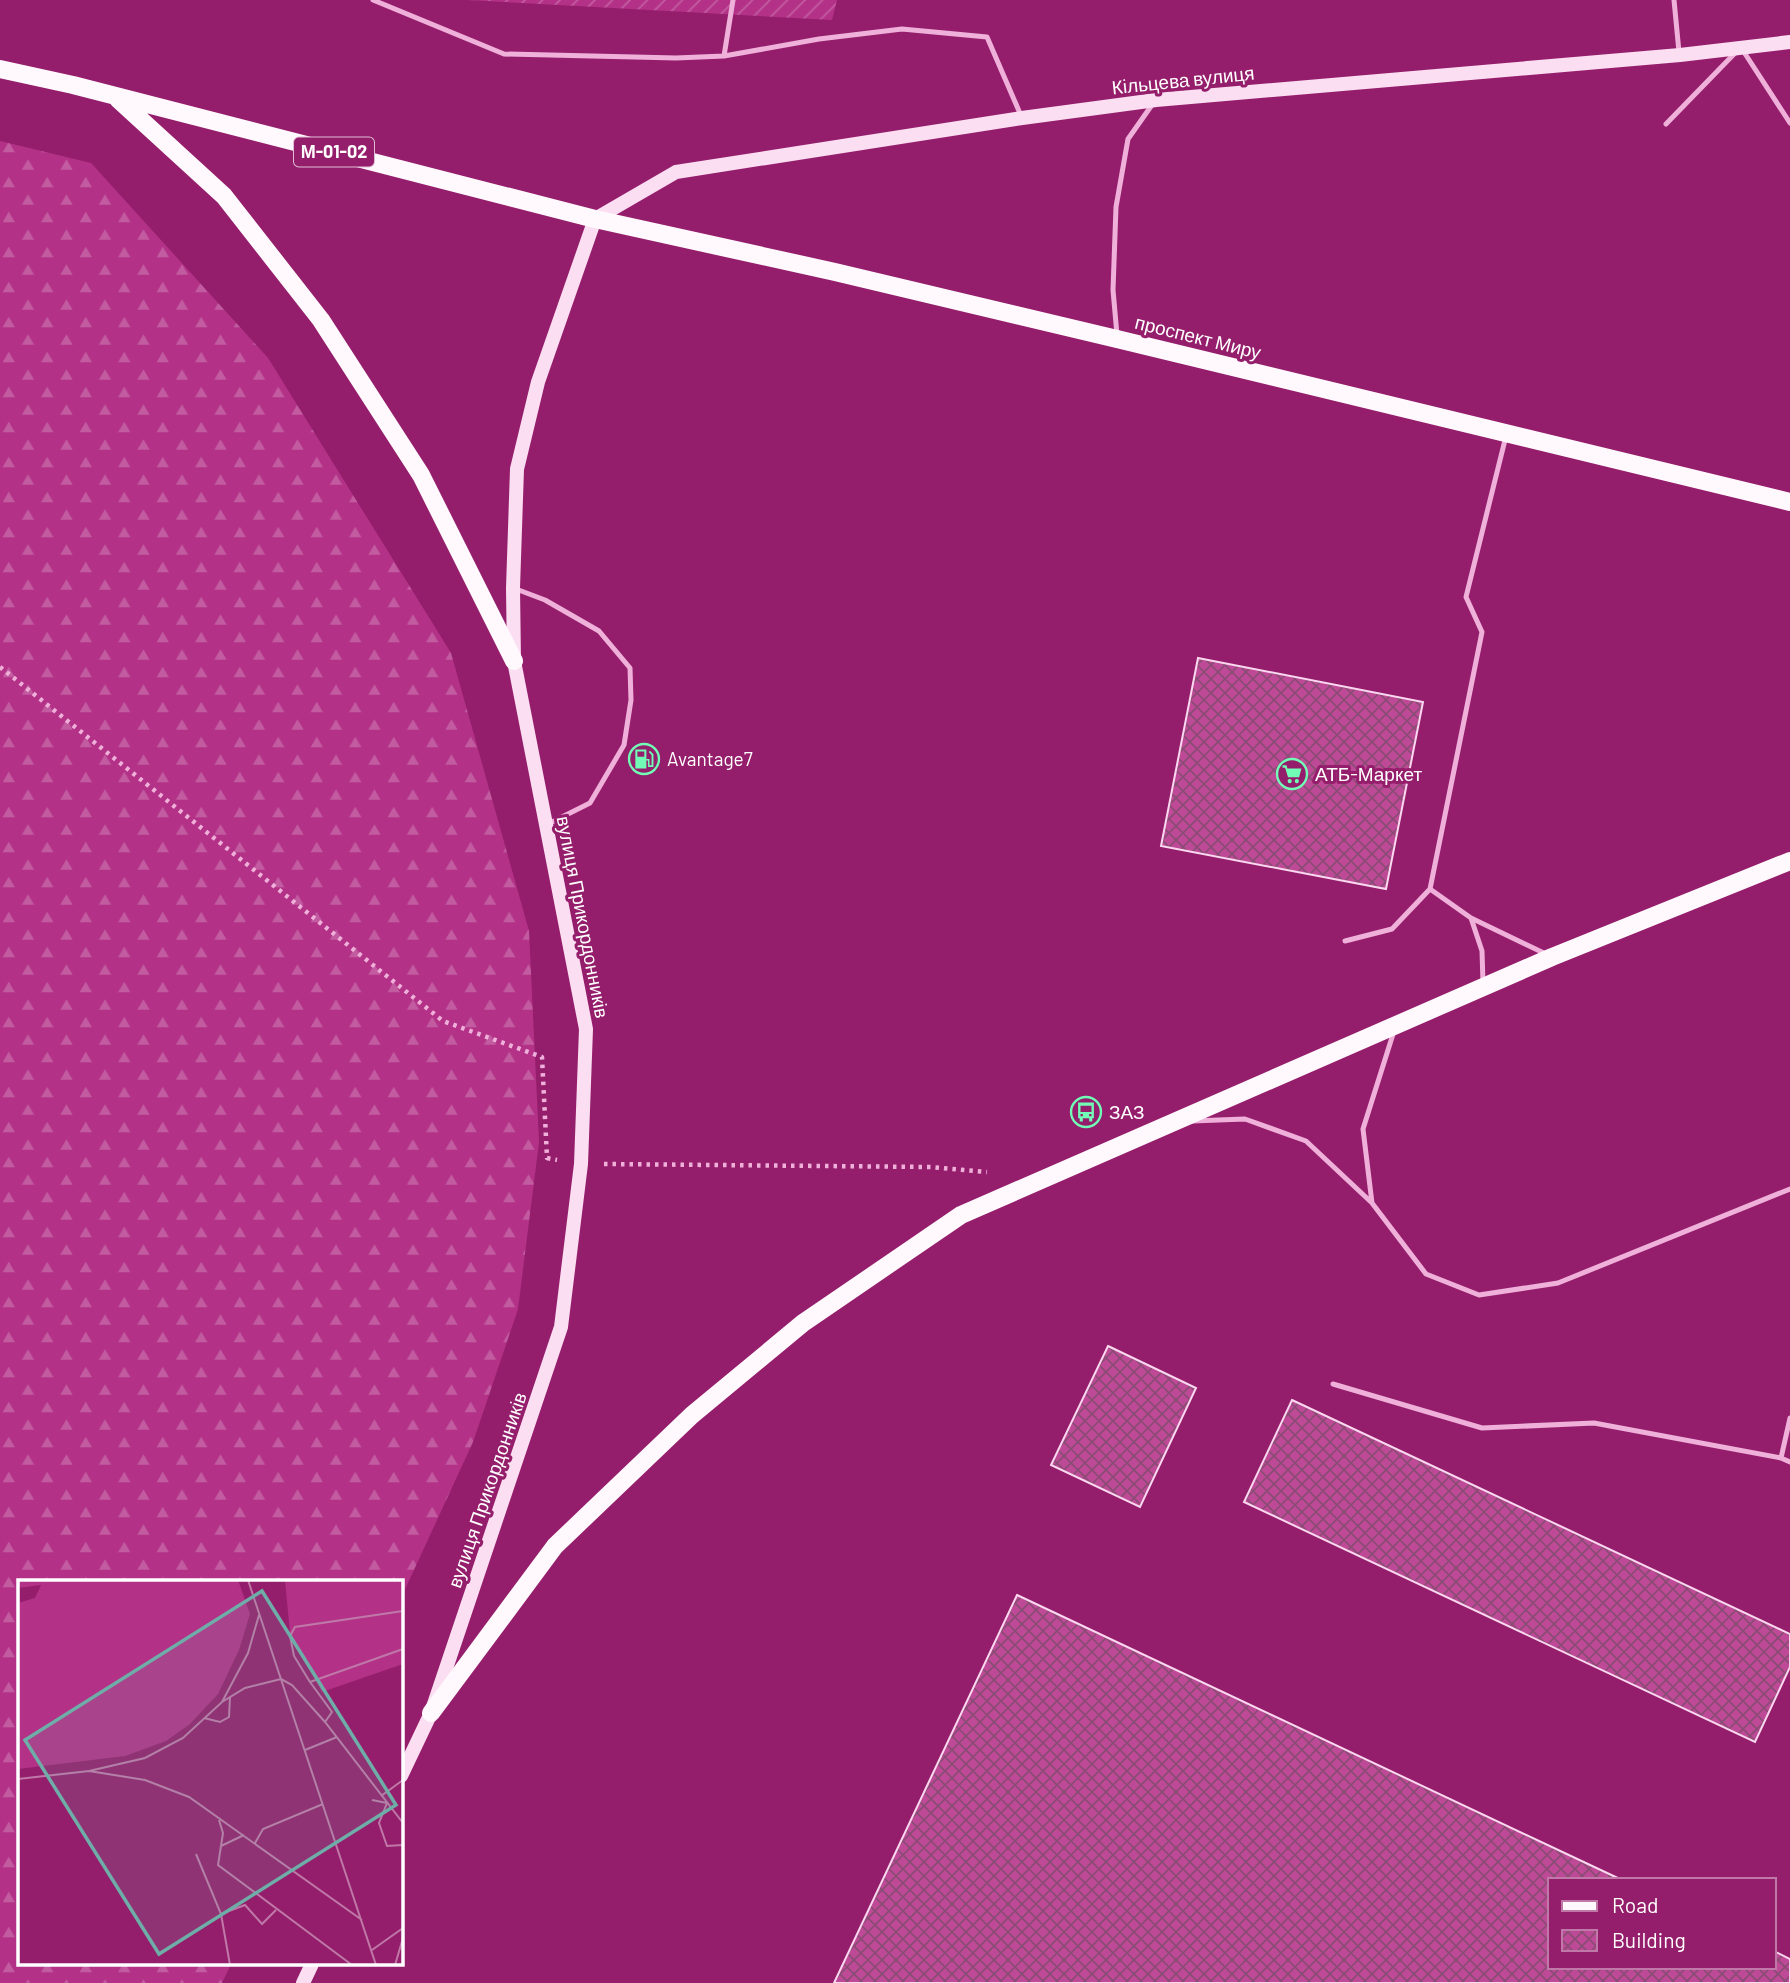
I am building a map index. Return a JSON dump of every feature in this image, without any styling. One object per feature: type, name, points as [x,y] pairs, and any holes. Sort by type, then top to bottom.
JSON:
[{"type":"main road","name":"М-01-02","points":[[0,69],[596,219]]},
{"type":"main road","points":[[115,96],[224,196],[321,320],[421,475],[514,661]]},
{"type":"main road","name":"проспект Миру","points":[[596,219],[1117,339],[1790,502]]},
{"type":"main road","points":[[431,1713],[555,1546],[692,1415],[803,1323],[961,1215],[1552,957],[1790,861]]},
{"type":"street","name":"Кільцева вулиця","points":[[596,219],[676,172],[1023,118],[1156,100],[1680,55],[1790,41]]},
{"type":"street","name":"вулиця Прикордонників","points":[[402,1774],[431,1713],[561,1327],[581,1164],[586,1029],[514,661],[513,588],[517,469],[538,382],[596,219]]},
{"type":"street","points":[[303,1983],[311,1966]]},
{"type":"lane","points":[[373,0],[504,54],[676,58],[724,56],[819,39],[902,29],[987,37],[1023,118]]},
{"type":"lane","points":[[724,56],[733,0]]},
{"type":"lane","points":[[1674,0],[1680,55]]},
{"type":"lane","points":[[1666,124],[1741,47],[1790,123]]},
{"type":"lane","points":[[1117,339],[1113,290],[1116,207],[1128,139],[1156,100]]},
{"type":"lane","points":[[1345,941],[1392,929],[1430,889],[1482,632],[1466,597],[1507,433]]},
{"type":"lane","points":[[513,588],[545,600],[599,631],[630,668],[631,700],[624,745],[590,803],[546,825]]},
{"type":"lane","points":[[1430,889],[1471,918],[1552,957]]},
{"type":"lane","points":[[1471,918],[1482,951],[1483,987]]},
{"type":"lane","points":[[1372,1203],[1363,1129],[1396,1024]]},
{"type":"lane","points":[[1175,1121],[1245,1119],[1306,1140],[1372,1203],[1426,1274],[1479,1295],[1558,1283],[1790,1189]]},
{"type":"lane","points":[[1332,1384],[1482,1428],[1594,1423],[1781,1458],[1790,1462]]},
{"type":"lane","points":[[1781,1458],[1790,1418]]},
{"type":"path","points":[[0,667],[443,1021],[542,1057],[547,1158],[581,1164],[930,1167],[995,1173]]},
{"type":"green space","points":[[467,0],[837,0],[832,20]]},
{"type":"green space","points":[[0,141],[91,163],[268,358],[451,653],[529,931],[539,1142],[518,1309],[473,1442],[402,1596],[402,1580],[18,1580],[18,1966],[230,1966],[222,1983],[0,1983]]},
{"type":"building","name":"АТБ-Маркет","points":[[1198,658],[1423,702],[1386,889],[1161,846]]},
{"type":"building","points":[[1108,1346],[1196,1388],[1140,1507],[1051,1465]]},
{"type":"building","points":[[1292,1400],[1790,1634],[1790,1667],[1755,1742],[1244,1502]]},
{"type":"building","points":[[1017,1595],[1618,1878],[1548,1878],[1548,1969],[1776,1969],[1776,1952],[1790,1959],[1790,1983],[834,1983]]},
{"type":"place","name":"Avantage7","points":[[644,759]]},
{"type":"place","name":"АТБ-Маркет","points":[[1292,774]]},
{"type":"place","name":"ЗАЗ","points":[[1086,1112]]}]
